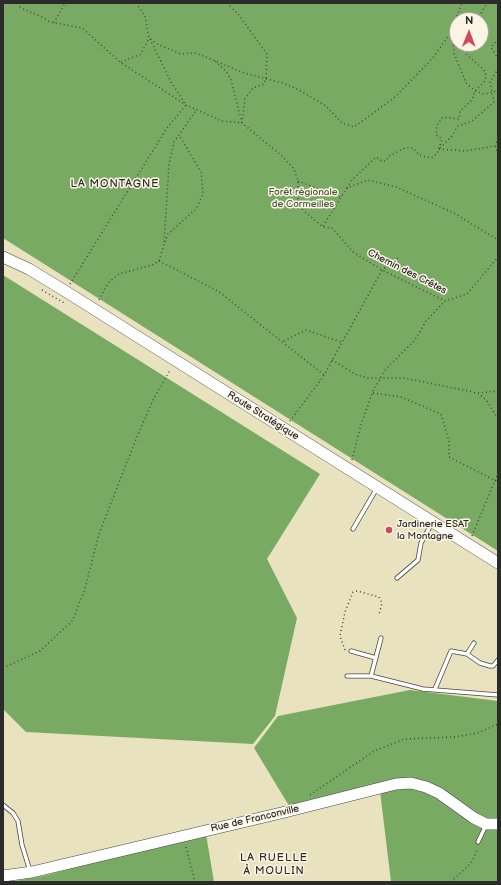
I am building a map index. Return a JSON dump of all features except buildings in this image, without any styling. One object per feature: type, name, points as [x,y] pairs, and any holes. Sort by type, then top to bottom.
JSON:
[{"type":"street","name":"Route Stratégique","points":[[3,249],[61,295],[93,309],[498,563]]},
{"type":"street","name":"Route Stratégique","points":[[3,257],[29,269]]},
{"type":"street","name":"Rue de Franconville","points":[[3,876],[30,872],[300,808],[380,787],[411,783],[426,787],[439,793],[474,818],[486,824],[498,824]]},
{"type":"lane","points":[[353,529],[377,487]]},
{"type":"lane","points":[[397,578],[418,560],[421,543],[433,522]]},
{"type":"lane","points":[[371,676],[381,638]]},
{"type":"lane","points":[[467,654],[474,643]]},
{"type":"lane","points":[[351,651],[376,658]]},
{"type":"lane","points":[[435,689],[451,651],[467,654],[480,663],[490,666],[493,666],[498,660]]},
{"type":"lane","points":[[347,676],[371,676],[423,689],[498,695]]},
{"type":"lane","points":[[3,805],[13,813],[18,821],[22,845],[30,872]]},
{"type":"lane","points":[[478,842],[486,824]]},
{"type":"path","points":[[18,3],[21,8],[29,13],[54,23],[82,28],[120,62],[186,105],[222,121],[242,123]]},
{"type":"path","points":[[54,23],[65,3]]},
{"type":"path","points":[[136,3],[145,16],[150,38],[171,82],[186,105]]},
{"type":"path","points":[[227,3],[238,14],[267,54],[266,78],[264,84],[253,88],[244,100],[242,123]]},
{"type":"path","points":[[482,12],[487,3]]},
{"type":"path","points":[[150,38],[159,45],[182,54],[196,53],[244,73],[266,78],[301,91],[326,106],[342,123],[354,127],[368,118],[399,93],[432,59],[449,35]]},
{"type":"path","points":[[120,62],[141,54],[150,38]]},
{"type":"path","points":[[498,38],[491,47],[498,59]]},
{"type":"path","points":[[455,52],[461,74],[466,83],[475,91],[484,94],[498,90]]},
{"type":"path","points":[[323,227],[340,197],[348,188],[352,180],[376,157],[386,161],[389,156],[405,148],[412,148],[419,155],[431,158],[437,154],[442,139],[436,135],[437,125],[443,117],[459,119],[460,111],[472,100],[475,91],[485,81],[486,76],[484,70],[466,54],[466,52]]},
{"type":"path","points":[[213,60],[226,71],[231,80],[242,123]]},
{"type":"path","points":[[439,149],[452,136],[458,126],[472,121],[494,102],[490,82],[498,69]]},
{"type":"path","points":[[61,295],[167,128],[186,105]]},
{"type":"path","points":[[164,244],[169,164],[174,142],[197,109]]},
{"type":"path","name":"Chemin des Crêtes","points":[[242,123],[282,156],[294,169],[298,181],[298,199],[304,210],[323,227],[332,228],[353,252],[382,270],[445,301],[467,294],[498,257]]},
{"type":"path","points":[[93,309],[108,283],[119,274],[152,265],[159,261],[168,234],[196,209],[203,194],[200,172],[178,135]]},
{"type":"path","points":[[498,139],[495,146],[498,153]]},
{"type":"path","points":[[439,149],[465,151],[495,146]]},
{"type":"path","points":[[348,188],[368,180],[396,187],[454,213],[498,240]]},
{"type":"path","points":[[298,181],[340,197]]},
{"type":"path","points":[[283,429],[324,374],[382,270],[398,258]]},
{"type":"path","points":[[159,261],[218,291],[284,341],[324,374]]},
{"type":"path","points":[[348,469],[373,393],[386,369],[415,340],[426,321],[445,301]]},
{"type":"path","points":[[284,341],[306,330],[342,343]]},
{"type":"path","points":[[332,360],[358,375],[368,378],[404,378],[478,393],[498,391]]},
{"type":"path","points":[[3,668],[40,651],[72,621],[84,592],[100,534],[136,439],[152,400],[170,370]]},
{"type":"path","points":[[373,393],[401,397],[441,414],[449,441],[449,457],[498,482]]},
{"type":"path","points":[[478,393],[487,401],[498,419]]},
{"type":"path","points":[[470,540],[498,473]]},
{"type":"path","points":[[351,651],[344,650],[340,636],[353,592],[357,591],[379,597],[382,603],[379,615]]},
{"type":"path","points":[[300,808],[306,798],[374,751],[405,739],[454,737],[478,733],[498,724]]},
{"type":"path","points":[[183,835],[195,882]]},
{"type":"path","points":[[451,882],[471,863],[478,850],[478,842]]},
{"type":"green space","name":"Forêt régionale de Cormeilles","points":[[3,3],[498,3],[498,551],[3,238]]},
{"type":"green space","points":[[3,275],[320,474],[267,559],[297,618],[275,716],[253,744],[26,732],[3,709]]},
{"type":"green space","points":[[410,690],[498,701],[498,882],[391,882],[380,791],[294,814],[254,748],[278,716]]},
{"type":"green space","points":[[206,834],[214,882],[9,882],[43,876]]},
{"type":"place","name":"Jardinerie ESAT la Montagne","points":[[389,530]]},
{"type":"district","name":"LA MONTAGNE","points":[[115,184]]},
{"type":"district","name":"LA RUELLE À MOULIN","points":[[274,864]]}]
